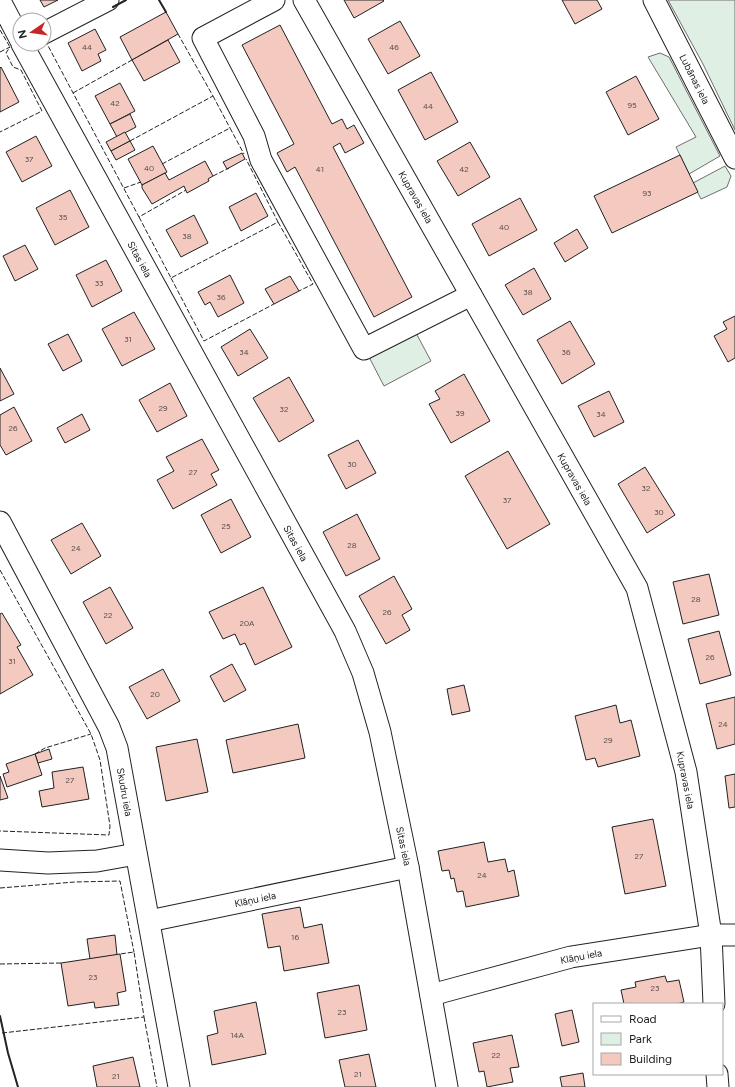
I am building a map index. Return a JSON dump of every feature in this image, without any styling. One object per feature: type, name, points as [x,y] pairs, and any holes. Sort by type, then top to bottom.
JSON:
[{"type":"street","points":[[52,29],[108,0]]},
{"type":"street","points":[[274,0],[203,38],[254,136],[261,160],[364,349],[471,295]]},
{"type":"street","name":"Kupravas iela","points":[[304,0],[638,588],[686,772],[711,935],[714,1003]]},
{"type":"street","name":"Lubānas iela","points":[[654,0],[735,158]]},
{"type":"street","points":[[0,1],[12,24]]},
{"type":"street","name":"Sitas iela","points":[[27,52],[344,631],[363,673],[380,732],[408,867],[447,1087]]},
{"type":"street","name":"Skudru iela","points":[[0,522],[109,727],[117,748],[179,1087]]},
{"type":"street","points":[[0,860],[48,863],[97,861],[136,854]]},
{"type":"street","name":"Klāņu iela","points":[[149,921],[408,867]]},
{"type":"street","name":"Klāņu iela","points":[[431,995],[571,957],[711,935],[735,935]]},
{"type":"street","points":[[717,1075],[718,1087]]},
{"type":"green space","points":[[668,0],[735,0],[735,130],[703,64]]},
{"type":"green space","points":[[660,53],[669,57],[720,156],[689,174],[676,147],[696,137],[648,57]]},
{"type":"green space","points":[[725,166],[731,176],[727,187],[701,199],[693,183]]},
{"type":"green space","points":[[416,333],[431,361],[384,386],[369,357]]},
{"type":"building","points":[[40,0],[58,0],[44,7]]},
{"type":"building","points":[[344,0],[383,0],[384,1],[354,18]]},
{"type":"building","points":[[562,0],[597,0],[602,9],[575,24]]},
{"type":"building","points":[[166,12],[178,34],[132,60],[120,37]]},
{"type":"building","points":[[400,21],[420,56],[388,74],[368,39]]},
{"type":"building","points":[[280,25],[332,124],[342,119],[347,129],[354,125],[364,143],[345,153],[340,143],[333,147],[412,297],[374,317],[295,167],[287,172],[277,153],[294,144],[242,45]]},
{"type":"building","points":[[95,29],[106,50],[98,54],[101,61],[82,71],[68,43]]},
{"type":"building","points":[[168,40],[180,62],[144,81],[132,60]]},
{"type":"building","points":[[1,67],[19,102],[0,112],[0,68]]},
{"type":"building","points":[[431,72],[458,122],[425,140],[398,90]]},
{"type":"building","points":[[636,76],[659,119],[628,135],[606,92]]},
{"type":"building","points":[[120,83],[135,111],[110,124],[95,96]]},
{"type":"building","points":[[130,114],[136,127],[117,137],[110,124]]},
{"type":"building","points":[[125,132],[130,141],[111,151],[106,142]]},
{"type":"building","points":[[36,136],[52,166],[22,182],[6,152]]},
{"type":"building","points":[[130,141],[135,150],[116,160],[111,151]]},
{"type":"building","points":[[470,142],[490,177],[458,196],[437,161]]},
{"type":"building","points":[[153,146],[167,172],[142,185],[128,159]]},
{"type":"building","points":[[242,153],[245,159],[227,169],[223,162]]},
{"type":"building","points":[[680,155],[698,192],[612,233],[594,196]]},
{"type":"building","points":[[205,161],[213,176],[208,179],[209,181],[187,193],[184,186],[152,204],[142,188],[142,185],[165,173],[169,180]]},
{"type":"building","points":[[70,190],[89,227],[55,245],[36,208]]},
{"type":"building","points":[[256,193],[268,216],[241,231],[229,207]]},
{"type":"building","points":[[520,198],[537,230],[489,256],[472,224]]},
{"type":"building","points":[[194,215],[208,243],[181,257],[166,230]]},
{"type":"building","points":[[577,229],[588,248],[565,262],[554,243]]},
{"type":"building","points":[[25,245],[38,269],[15,281],[3,256]]},
{"type":"building","points":[[106,260],[122,291],[92,307],[76,275]]},
{"type":"building","points":[[534,268],[551,299],[523,315],[505,285]]},
{"type":"building","points":[[230,275],[244,303],[218,317],[210,302],[205,305],[198,292]]},
{"type":"building","points":[[290,276],[299,291],[274,304],[265,289]]},
{"type":"building","points":[[134,312],[155,349],[122,366],[102,329]]},
{"type":"building","points":[[735,316],[735,358],[728,362],[714,336],[727,329],[723,322]]},
{"type":"building","points":[[570,321],[595,364],[562,384],[537,340]]},
{"type":"building","points":[[250,329],[268,358],[238,376],[221,347]]},
{"type":"building","points":[[68,334],[82,361],[63,371],[48,344]]},
{"type":"building","points":[[0,368],[14,394],[0,401]]},
{"type":"building","points":[[464,374],[490,421],[451,443],[429,404],[440,399],[435,391]]},
{"type":"building","points":[[289,377],[314,421],[279,442],[253,398]]},
{"type":"building","points":[[170,383],[187,416],[157,432],[139,400]]},
{"type":"building","points":[[609,391],[624,422],[594,437],[578,406]]},
{"type":"building","points":[[14,407],[32,441],[6,455],[0,445],[0,415]]},
{"type":"building","points":[[82,414],[90,430],[65,443],[57,428]]},
{"type":"building","points":[[202,439],[219,470],[211,474],[217,485],[173,509],[157,480],[174,471],[166,457]]},
{"type":"building","points":[[358,440],[376,473],[346,489],[328,455]]},
{"type":"building","points":[[508,451],[550,524],[507,549],[465,476]]},
{"type":"building","points":[[645,467],[675,515],[647,533],[618,484]]},
{"type":"building","points":[[231,499],[251,537],[221,553],[201,515]]},
{"type":"building","points":[[357,514],[380,559],[346,576],[323,532]]},
{"type":"building","points":[[82,523],[101,556],[71,574],[51,540]]},
{"type":"building","points":[[709,574],[719,615],[683,624],[673,582]]},
{"type":"building","points":[[394,576],[412,609],[402,615],[410,630],[386,644],[359,596]]},
{"type":"building","points":[[110,587],[133,628],[106,644],[83,602]]},
{"type":"building","points":[[263,587],[292,647],[255,665],[245,643],[240,645],[235,634],[223,639],[209,612]]},
{"type":"building","points":[[2,613],[21,645],[17,647],[33,675],[0,694],[0,614]]},
{"type":"building","points":[[719,631],[731,675],[700,684],[688,639]]},
{"type":"building","points":[[232,664],[246,690],[224,702],[210,676]]},
{"type":"building","points":[[163,669],[180,701],[147,719],[129,687]]},
{"type":"building","points":[[464,685],[470,711],[452,715],[447,689]]},
{"type":"building","points":[[735,697],[735,744],[717,749],[706,704]]},
{"type":"building","points":[[616,705],[620,723],[631,720],[640,756],[598,767],[595,758],[586,760],[575,716]]},
{"type":"building","points":[[298,724],[305,758],[233,773],[226,740]]},
{"type":"building","points":[[197,739],[208,792],[166,801],[156,747]]},
{"type":"building","points":[[49,749],[52,759],[38,763],[35,754]]},
{"type":"building","points":[[35,754],[42,775],[7,787],[3,774],[9,772],[6,764]]},
{"type":"building","points":[[83,767],[89,799],[42,807],[39,791],[54,788],[52,772]]},
{"type":"building","points":[[735,774],[735,807],[729,808],[725,776]]},
{"type":"building","points":[[0,776],[8,798],[0,800]]},
{"type":"building","points":[[653,819],[666,886],[625,894],[612,827]]},
{"type":"building","points":[[484,842],[488,862],[505,859],[508,872],[514,870],[519,896],[466,907],[463,891],[457,892],[454,878],[451,879],[449,870],[442,871],[438,851]]},
{"type":"building","points":[[300,907],[304,928],[322,924],[329,963],[284,971],[280,946],[268,948],[262,914]]},
{"type":"building","points":[[115,935],[117,955],[90,959],[87,939]]},
{"type":"building","points":[[120,954],[126,991],[117,993],[119,1005],[95,1008],[94,1002],[68,1006],[61,963]]},
{"type":"building","points":[[665,976],[667,982],[679,980],[684,1002],[624,1003],[621,990],[636,987],[635,982]]},
{"type":"building","points":[[359,985],[367,1030],[325,1038],[317,993]]},
{"type":"building","points":[[256,1002],[266,1054],[212,1065],[207,1036],[218,1033],[214,1011]]},
{"type":"building","points":[[572,1010],[579,1042],[562,1046],[555,1014]]},
{"type":"building","points":[[512,1035],[519,1067],[510,1068],[513,1082],[487,1087],[484,1071],[479,1072],[473,1043]]},
{"type":"building","points":[[369,1054],[376,1087],[345,1087],[339,1060]]},
{"type":"building","points":[[133,1057],[140,1087],[97,1087],[93,1066]]},
{"type":"building","points":[[583,1073],[585,1087],[562,1087],[560,1077]]},
{"type":"fence","points":[[0,30],[10,47]]},
{"type":"fence","points":[[130,141],[213,96],[178,34]]},
{"type":"fence","points":[[0,52],[10,47],[6,53],[13,67],[21,70],[42,111],[0,132]]},
{"type":"fence","points":[[51,52],[139,217],[186,190]]},
{"type":"fence","points":[[73,93],[132,60]]},
{"type":"fence","points":[[213,96],[230,128]]},
{"type":"fence","points":[[162,164],[230,128],[244,154]]},
{"type":"fence","points":[[139,217],[171,278],[278,222],[246,159]]},
{"type":"fence","points":[[213,176],[229,168]]},
{"type":"fence","points":[[124,188],[141,182]]},
{"type":"fence","points":[[278,222],[313,284],[299,291]]},
{"type":"fence","points":[[171,278],[204,341],[274,304]]},
{"type":"fence","points":[[0,570],[91,734],[100,760],[110,826],[109,835],[0,831]]},
{"type":"fence","points":[[35,754],[45,748],[91,734]]},
{"type":"fence","points":[[0,888],[75,882],[120,881],[134,952]]},
{"type":"fence","points":[[2,1033],[144,1017],[134,952],[120,954]]},
{"type":"fence","points":[[0,964],[61,963]]},
{"type":"fence","points":[[144,1017],[157,1087]]},
{"type":"wall","points":[[113,7],[126,0]]},
{"type":"wall","points":[[159,0],[166,12]]},
{"type":"wall","points":[[0,1016],[8,1053],[18,1087]]}]
